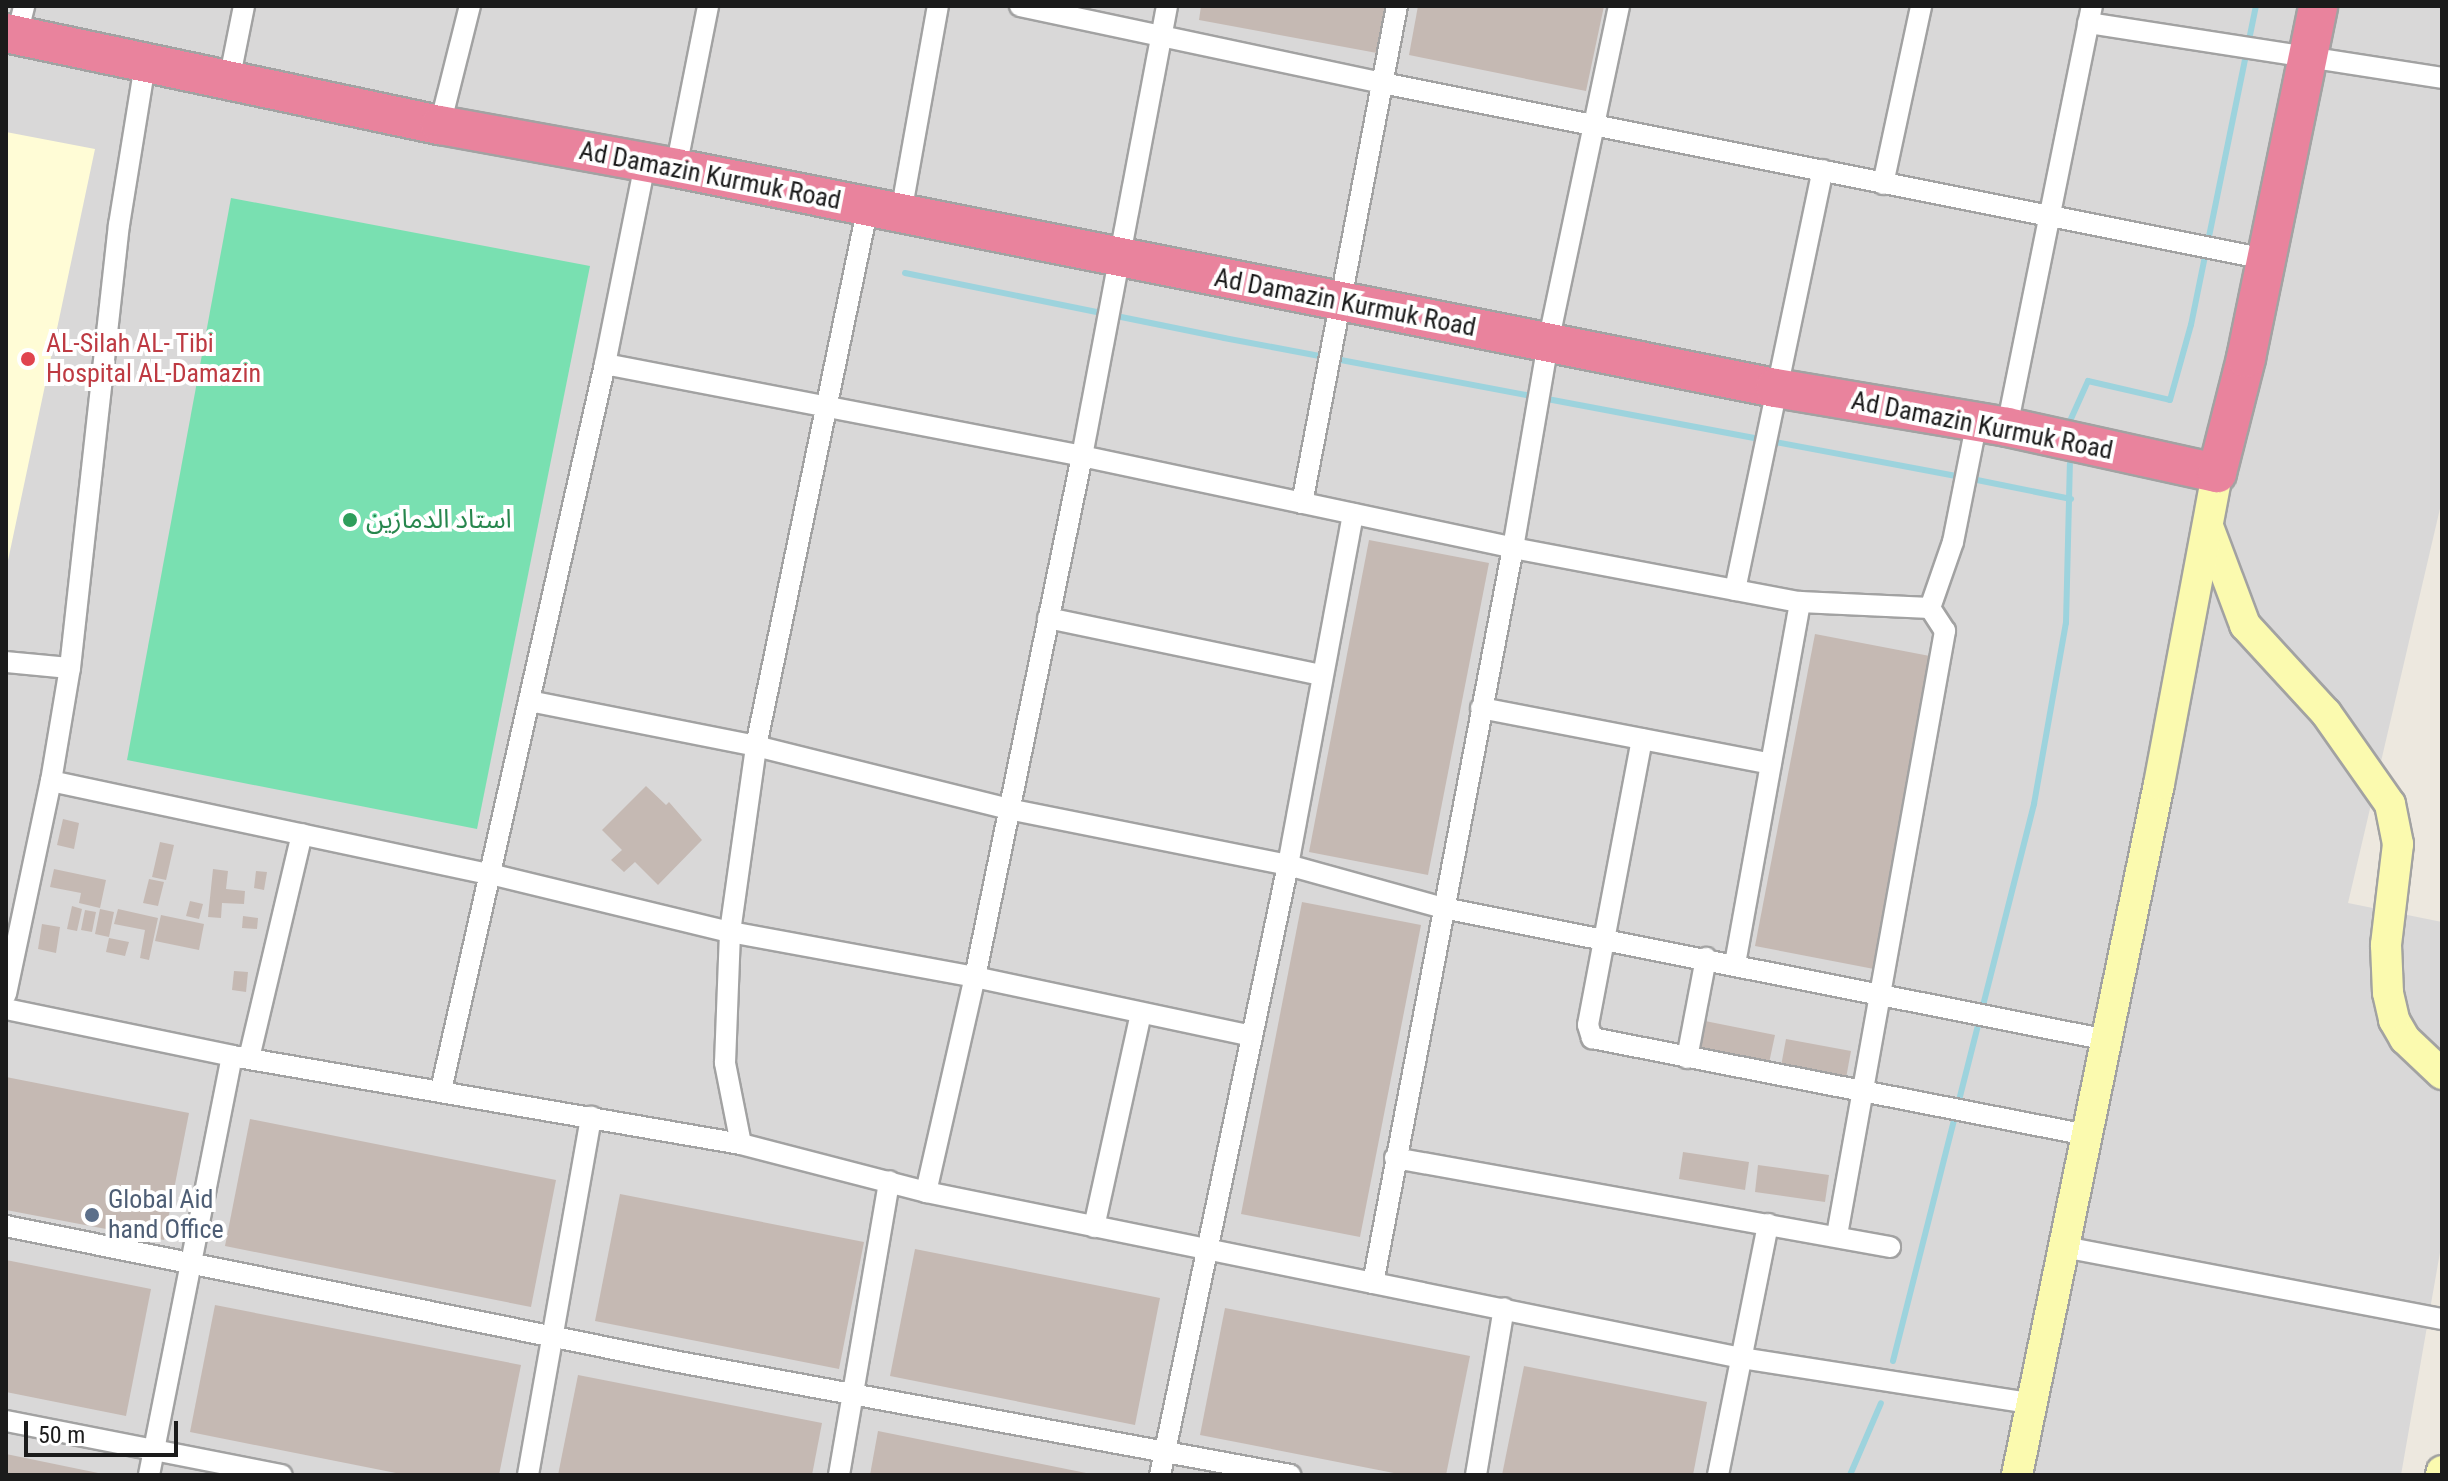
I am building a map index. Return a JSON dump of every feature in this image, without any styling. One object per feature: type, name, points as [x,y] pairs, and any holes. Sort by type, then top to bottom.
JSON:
[{"type":"highway","points":[[2217,473],[2266,259],[2318,6]]},
{"type":"highway","name":"Ad Damazin Kurmuk Road","points":[[16,25],[145,64],[440,125],[885,209],[1116,258],[1775,388],[1992,424],[2217,473]]},
{"type":"main road","points":[[2017,1475],[2107,1040],[2217,473]]},
{"type":"main road","points":[[2207,525],[2245,625],[2326,713],[2390,804],[2398,844],[2386,936],[2388,993],[2394,1020],[2405,1039],[2442,1074]]},
{"type":"street","points":[[229,81],[244,6]]},
{"type":"street","points":[[440,125],[470,6]]},
{"type":"street","points":[[441,1090],[605,364],[708,6]]},
{"type":"street","points":[[741,1144],[725,1063],[730,932],[756,746],[827,407],[885,209],[938,6]]},
{"type":"street","points":[[1020,6],[1382,83],[2266,259]]},
{"type":"street","points":[[926,1192],[975,977],[1082,456],[1116,258],[1167,6]]},
{"type":"street","points":[[1302,503],[1343,303],[1397,6]]},
{"type":"street","points":[[1373,1283],[1513,548],[1548,343],[1619,6]]},
{"type":"street","points":[[1883,184],[1921,6]]},
{"type":"street","points":[[1930,608],[1992,424],[2049,216],[2090,14],[2442,78]]},
{"type":"street","points":[[6,994],[51,781],[70,668],[119,225],[145,64]]},
{"type":"street","points":[[1735,590],[1823,170]]},
{"type":"street","points":[[605,364],[1082,456],[1513,548],[1800,602],[1930,608]]},
{"type":"street","points":[[1160,1475],[1288,865],[1353,514]]},
{"type":"street","points":[[1735,964],[1800,602]]},
{"type":"street","points":[[1837,1235],[1945,631],[1930,608]]},
{"type":"street","points":[[1048,618],[1322,675]]},
{"type":"street","points":[[6,662],[70,668]]},
{"type":"street","points":[[529,701],[756,746],[1008,809],[1288,865],[1443,908],[1607,938],[2107,1040]]},
{"type":"street","points":[[1481,708],[1771,764]]},
{"type":"street","points":[[1642,739],[1607,938],[1588,1025],[1592,1038],[2087,1135]]},
{"type":"street","points":[[51,781],[490,874],[730,932],[975,977],[1252,1036]]},
{"type":"street","points":[[149,1475],[191,1264],[241,1057],[302,834]]},
{"type":"street","points":[[1687,1058],[1706,958]]},
{"type":"street","points":[[6,1009],[241,1057],[741,1144],[926,1192],[1741,1358],[2030,1403]]},
{"type":"street","points":[[1094,1227],[1141,1013]]},
{"type":"street","points":[[528,1475],[550,1336],[591,1117]]},
{"type":"street","points":[[1395,1158],[1837,1235],[1890,1247]]},
{"type":"street","points":[[839,1475],[889,1181]]},
{"type":"street","points":[[1718,1475],[1768,1224]]},
{"type":"street","points":[[6,1226],[550,1336],[1290,1475]]},
{"type":"street","points":[[2064,1247],[2442,1319]]},
{"type":"street","points":[[1476,1475],[1504,1308]]},
{"type":"street","points":[[6,1421],[282,1475]]},
{"type":"shaded area","points":[[6,6],[2442,6],[2442,500],[2348,903],[2442,922],[2442,1241],[2401,1475],[6,1475]]},
{"type":"shaded area","name":"AL-Silah AL- Tibi Hospital AL-Damazin","points":[[6,132],[95,149],[6,570]]},
{"type":"green space","points":[[231,198],[590,266],[477,829],[127,760]]},
{"type":"building","points":[[1201,6],[1386,6],[1377,53],[1199,20]]},
{"type":"building","points":[[1418,6],[1604,6],[1586,91],[1409,55]]},
{"type":"building","points":[[1369,540],[1489,563],[1428,875],[1309,852]]},
{"type":"building","points":[[1815,634],[1935,657],[1874,969],[1755,946]]},
{"type":"building","points":[[646,786],[666,805],[669,802],[702,840],[658,885],[635,862],[624,872],[611,860],[622,850],[602,830]]},
{"type":"building","points":[[63,819],[79,823],[74,849],[57,845]]},
{"type":"building","points":[[160,842],[174,845],[166,880],[152,877]]},
{"type":"building","points":[[54,869],[106,880],[100,908],[79,903],[81,893],[50,887]]},
{"type":"building","points":[[213,869],[228,871],[226,889],[245,891],[244,904],[222,903],[221,918],[208,917]]},
{"type":"building","points":[[256,871],[267,872],[264,890],[254,888]]},
{"type":"building","points":[[149,879],[164,882],[158,906],[143,903]]},
{"type":"building","points":[[190,901],[203,904],[199,919],[186,916]]},
{"type":"building","points":[[1302,902],[1421,925],[1360,1237],[1241,1214]]},
{"type":"building","points":[[72,906],[82,909],[77,931],[67,929]]},
{"type":"building","points":[[100,909],[114,912],[109,937],[95,934]]},
{"type":"building","points":[[118,909],[158,918],[149,960],[140,958],[145,930],[114,924]]},
{"type":"building","points":[[85,910],[96,912],[92,932],[81,930]]},
{"type":"building","points":[[161,915],[204,924],[199,950],[155,941]]},
{"type":"building","points":[[243,916],[258,918],[257,929],[242,928]]},
{"type":"building","points":[[42,924],[60,927],[56,953],[38,949]]},
{"type":"building","points":[[109,938],[129,942],[125,956],[106,952]]},
{"type":"building","points":[[234,971],[248,972],[246,992],[232,990]]},
{"type":"building","points":[[1705,1021],[1775,1035],[1769,1063],[1700,1050]]},
{"type":"building","points":[[1786,1039],[1851,1051],[1846,1078],[1781,1066]]},
{"type":"building","points":[[6,1077],[189,1113],[164,1240],[6,1210]]},
{"type":"building","points":[[250,1119],[556,1180],[531,1307],[225,1246]]},
{"type":"building","points":[[1683,1152],[1749,1162],[1745,1190],[1679,1179]]},
{"type":"building","points":[[1758,1165],[1829,1175],[1825,1202],[1755,1192]]},
{"type":"building","points":[[620,1194],[864,1242],[839,1369],[595,1321]]},
{"type":"building","points":[[915,1249],[1160,1298],[1135,1425],[890,1376]]},
{"type":"building","points":[[6,1260],[151,1289],[126,1416],[6,1392]]},
{"type":"building","points":[[215,1305],[521,1365],[499,1475],[406,1475],[190,1432]]},
{"type":"building","points":[[1225,1308],[1470,1356],[1446,1475],[1404,1475],[1200,1435]]},
{"type":"building","points":[[1524,1366],[1707,1402],[1693,1475],[1502,1475]]},
{"type":"building","points":[[578,1375],[822,1423],[812,1475],[558,1475]]},
{"type":"building","points":[[878,1431],[1091,1474],[1091,1475],[870,1475]]},
{"type":"building","points":[[6,1454],[103,1474],[103,1475],[6,1475]]},
{"type":"waterway","points":[[2070,421],[2088,381],[2170,400],[2191,325],[2256,6]]},
{"type":"waterway","points":[[905,273],[1224,338],[1956,476]]},
{"type":"waterway","points":[[1893,1361],[2034,804],[2066,623],[2070,464]]},
{"type":"waterway","points":[[1977,480],[2071,499]]},
{"type":"waterway","points":[[1850,1475],[1881,1403]]},
{"type":"place","name":"AL-Silah AL- Tibi Hospital AL-Damazin","points":[[28,359]]},
{"type":"place","name":"استاد الدمازين","points":[[350,520]]},
{"type":"place","name":"Global Aid hand Office","points":[[92,1215]]}]
